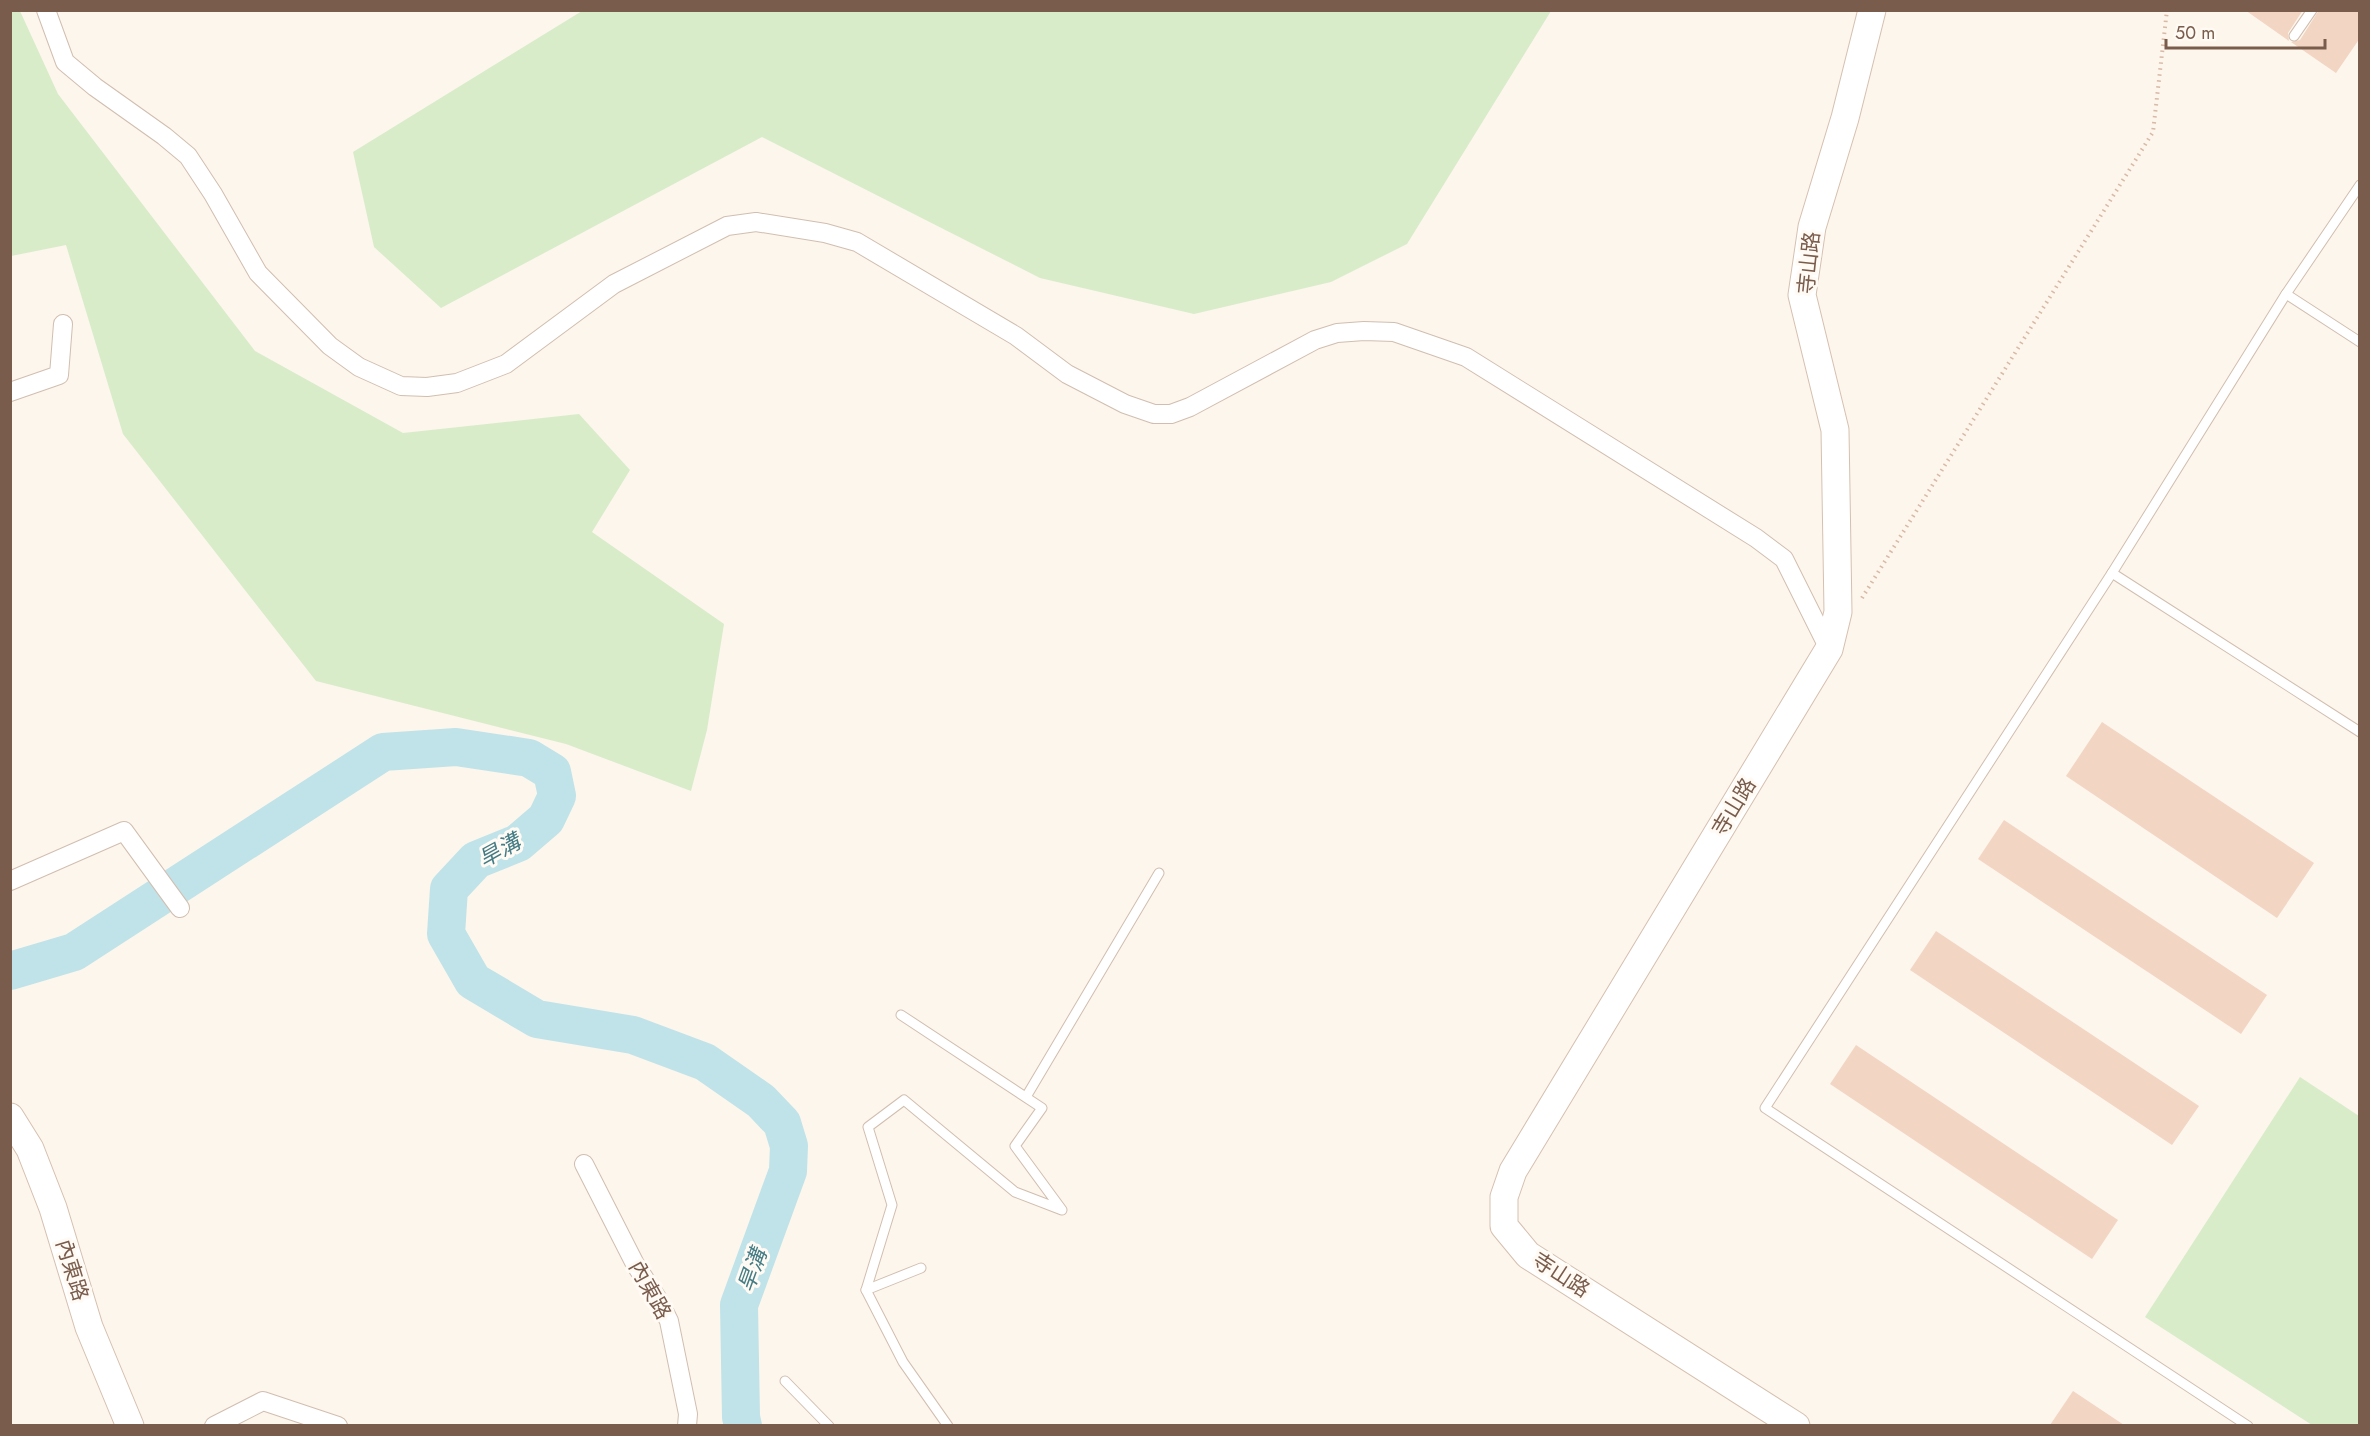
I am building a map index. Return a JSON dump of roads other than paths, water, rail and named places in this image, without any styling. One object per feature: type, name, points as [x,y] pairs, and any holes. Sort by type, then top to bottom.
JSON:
[{"type":"street","points":[[46,10],[65,62],[95,87],[164,135],[188,156],[213,194],[258,273],[330,346],[359,367],[401,386],[427,387],[457,383],[506,364],[614,284],[727,226],[756,222],[825,232],[857,242],[1016,336],[1067,374],[1125,404],[1154,414],[1171,414],[1190,407],[1315,340],[1337,333],[1394,332],[1466,357],[1756,538],[1784,559],[1829,649]]},
{"type":"street","name":"寺山路","points":[[1796,1425],[1528,1255],[1504,1226],[1504,1197],[1513,1171],[1829,649],[1838,612],[1835,430],[1802,295],[1812,227],[1845,117],[1872,10]]},
{"type":"street","points":[[10,392],[59,375],[63,324]]},
{"type":"street","points":[[10,880],[124,831],[180,908]]},
{"type":"street","name":"內東路","points":[[10,1117],[30,1149],[53,1208],[89,1327],[130,1425]]},
{"type":"street","name":"內東路","points":[[584,1164],[635,1264],[669,1321],[688,1414],[687,1425]]},
{"type":"street","points":[[214,1425],[263,1401],[338,1425]]},
{"type":"lane","points":[[2294,36],[2312,10]]},
{"type":"lane","points":[[2248,1425],[1765,1108],[2112,573],[2286,294],[2360,185]]},
{"type":"lane","points":[[2286,294],[2360,342]]},
{"type":"lane","points":[[2112,573],[2360,732]]},
{"type":"lane","points":[[1026,1097],[1159,873]]},
{"type":"lane","points":[[902,1015],[1042,1108],[1015,1146],[1062,1210],[1015,1192],[904,1100],[868,1127],[892,1205],[866,1290],[903,1362],[948,1425]]},
{"type":"lane","points":[[866,1290],[921,1268]]},
{"type":"lane","points":[[785,1381],[829,1425]]},
{"type":"waterway","name":"旱溝","points":[[10,971],[74,952],[383,752],[456,747],[529,758],[552,772],[557,796],[546,819],[518,843],[476,860],[449,889],[446,934],[473,981],[537,1019],[633,1035],[705,1062],[761,1101],[782,1123],[789,1146],[788,1171],[739,1305],[743,1426]]}]
